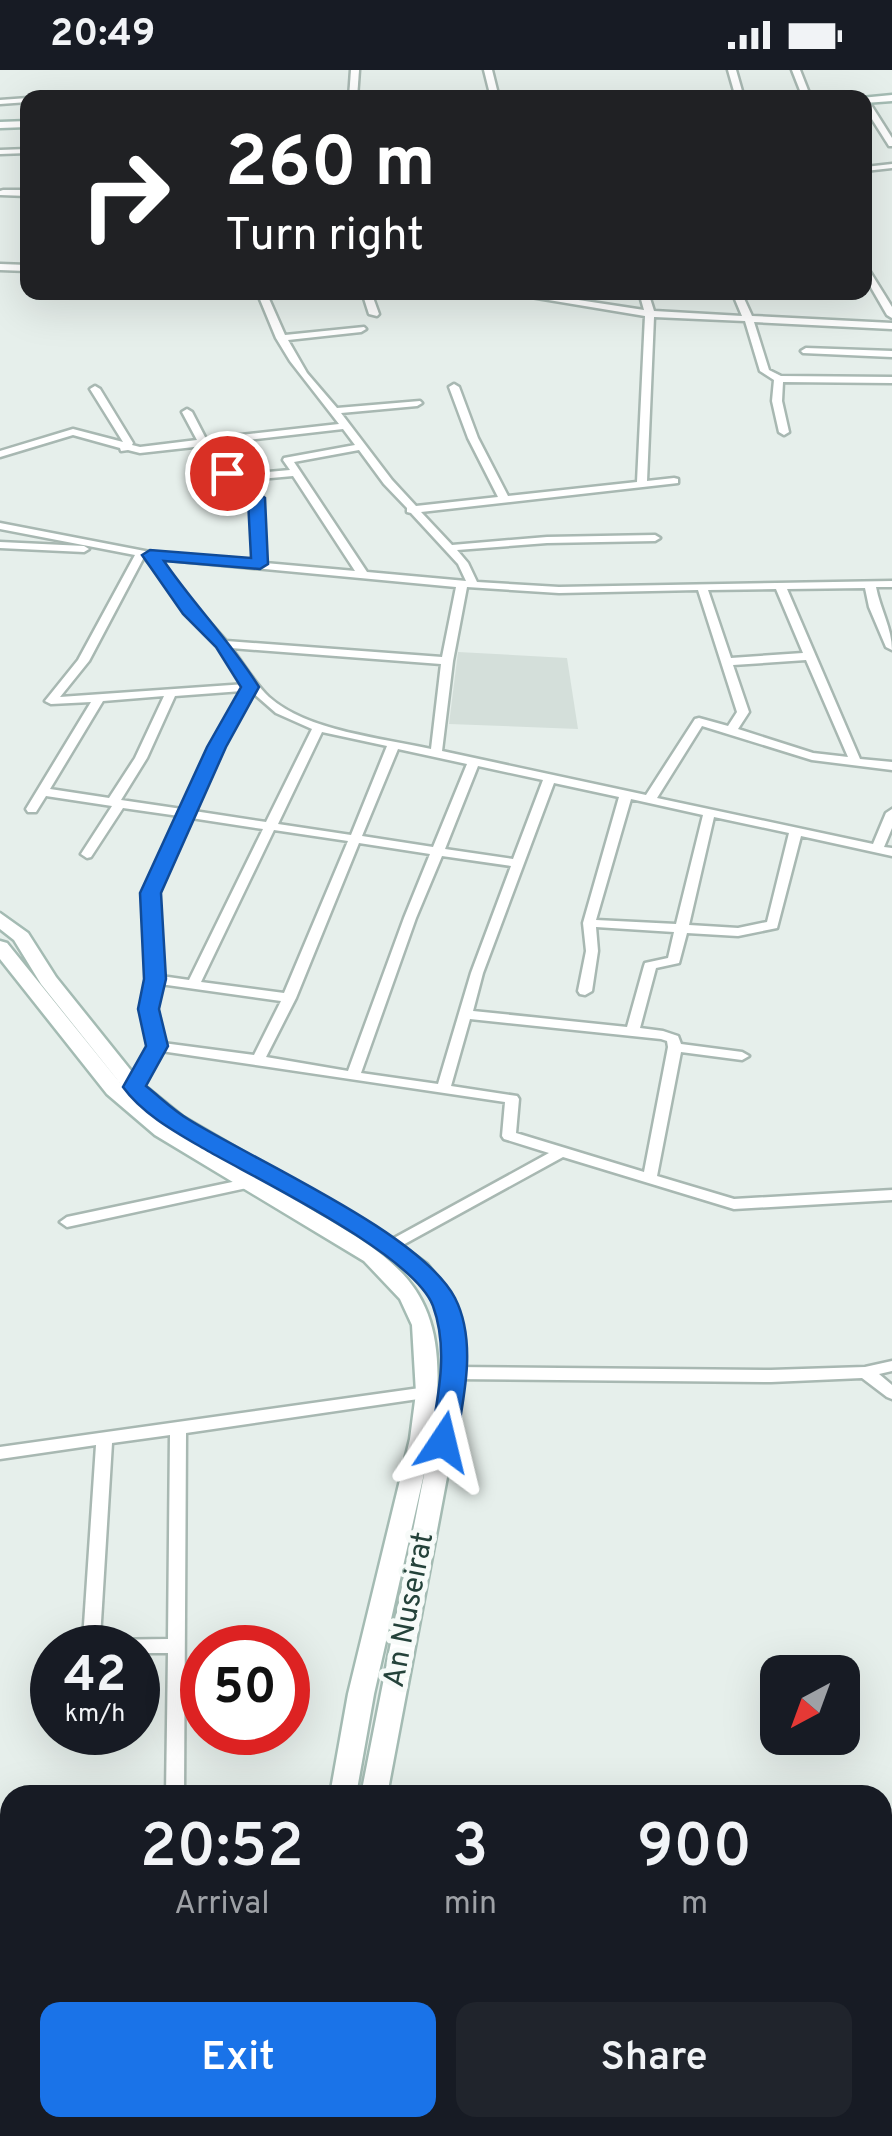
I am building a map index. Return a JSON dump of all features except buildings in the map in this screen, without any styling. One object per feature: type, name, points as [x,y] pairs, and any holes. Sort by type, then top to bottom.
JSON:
[{"type":"main road","name":"An Nuseirat","points":[[0,919],[21,937],[48,980],[134,1087],[176,1122],[390,1247],[419,1269],[444,1301],[454,1342],[450,1403],[376,1785]]},
{"type":"main road","name":"An Nuseirat","points":[[0,946],[114,1090],[162,1130],[372,1256],[409,1295],[423,1325],[427,1394],[421,1438],[361,1694],[344,1785]]},
{"type":"street","points":[[872,112],[892,144]]},
{"type":"street","points":[[3,192],[20,193]]},
{"type":"street","points":[[872,282],[892,315]]},
{"type":"street","points":[[874,285],[892,283]]},
{"type":"street","points":[[264,300],[281,338],[312,387],[410,510],[463,563],[468,584],[447,662],[436,754]]},
{"type":"street","points":[[369,300],[374,314]]},
{"type":"street","points":[[558,300],[650,314],[693,313],[748,320],[892,326]]},
{"type":"street","points":[[642,484],[650,314],[646,300]]},
{"type":"street","points":[[739,300],[765,371],[779,379],[892,380]]},
{"type":"street","points":[[281,338],[361,329]]},
{"type":"street","points":[[806,351],[892,354]]},
{"type":"street","points":[[779,379],[777,401],[784,432]]},
{"type":"street","points":[[454,388],[472,438],[503,497]]},
{"type":"street","points":[[95,389],[128,443],[124,449]]},
{"type":"street","points":[[335,412],[417,404]]},
{"type":"street","points":[[188,412],[234,485],[256,498],[260,564]]},
{"type":"street","points":[[0,454],[72,432],[124,449],[345,426]]},
{"type":"street","points":[[362,447],[288,460],[362,573]]},
{"type":"street","points":[[231,478],[294,473]]},
{"type":"street","points":[[410,510],[674,481]]},
{"type":"street","points":[[0,526],[146,554],[559,590],[892,584]]},
{"type":"street","points":[[449,548],[546,540],[655,538]]},
{"type":"street","points":[[0,545],[110,548]]},
{"type":"street","points":[[146,554],[189,610],[223,644],[250,687],[280,714],[318,728],[650,799],[709,816],[892,852]]},
{"type":"street","points":[[146,554],[83,661],[51,701],[250,687]]},
{"type":"street","points":[[870,584],[874,607],[892,647]]},
{"type":"street","points":[[780,586],[855,760]]},
{"type":"street","points":[[702,587],[743,712],[732,729]]},
{"type":"street","points":[[223,644],[447,662]]},
{"type":"street","points":[[728,662],[809,656]]},
{"type":"street","points":[[134,1087],[157,1046],[148,1009],[155,979],[151,893],[216,747],[250,687]]},
{"type":"street","points":[[87,854],[141,758],[171,693]]},
{"type":"street","points":[[32,809],[100,696]]},
{"type":"street","points":[[650,799],[699,721],[812,756],[892,766]]},
{"type":"street","points":[[194,983],[318,728]]},
{"type":"street","points":[[258,1060],[289,998],[394,744]]},
{"type":"street","points":[[353,1076],[474,762]]},
{"type":"street","points":[[443,1090],[516,863],[550,777]]},
{"type":"street","points":[[43,792],[516,863]]},
{"type":"street","points":[[585,991],[592,951],[590,923],[626,794]]},
{"type":"street","points":[[877,850],[892,813]]},
{"type":"street","points":[[632,1032],[650,966],[674,960],[709,816]]},
{"type":"street","points":[[590,923],[738,932],[773,925],[795,834]]},
{"type":"street","points":[[155,979],[289,998]]},
{"type":"street","points":[[465,1014],[673,1039],[675,1046],[650,1178]]},
{"type":"street","points":[[157,1046],[512,1099],[509,1136],[734,1204],[892,1195]]},
{"type":"street","points":[[675,1046],[742,1056]]},
{"type":"street","points":[[390,1247],[562,1152]]},
{"type":"street","points":[[67,1222],[252,1184]]},
{"type":"street","points":[[452,1373],[771,1376],[865,1372],[892,1366]]},
{"type":"street","points":[[865,1372],[892,1393]]},
{"type":"street","points":[[0,1454],[427,1394]]},
{"type":"street","points":[[175,1785],[178,1430]]},
{"type":"street","points":[[104,1440],[91,1640],[98,1647],[174,1646]]},
{"type":"shaded area","points":[[458,652],[567,658],[578,729],[449,724]]},
{"type":"route","points":[[227,473],[234,485],[253,492],[256,498],[260,564],[150,555],[189,610],[223,644],[250,687],[216,747],[151,893],[155,979],[148,1009],[157,1046],[134,1087],[176,1122],[381,1241],[419,1269],[444,1301],[454,1342],[453,1386],[443,1442]]}]
